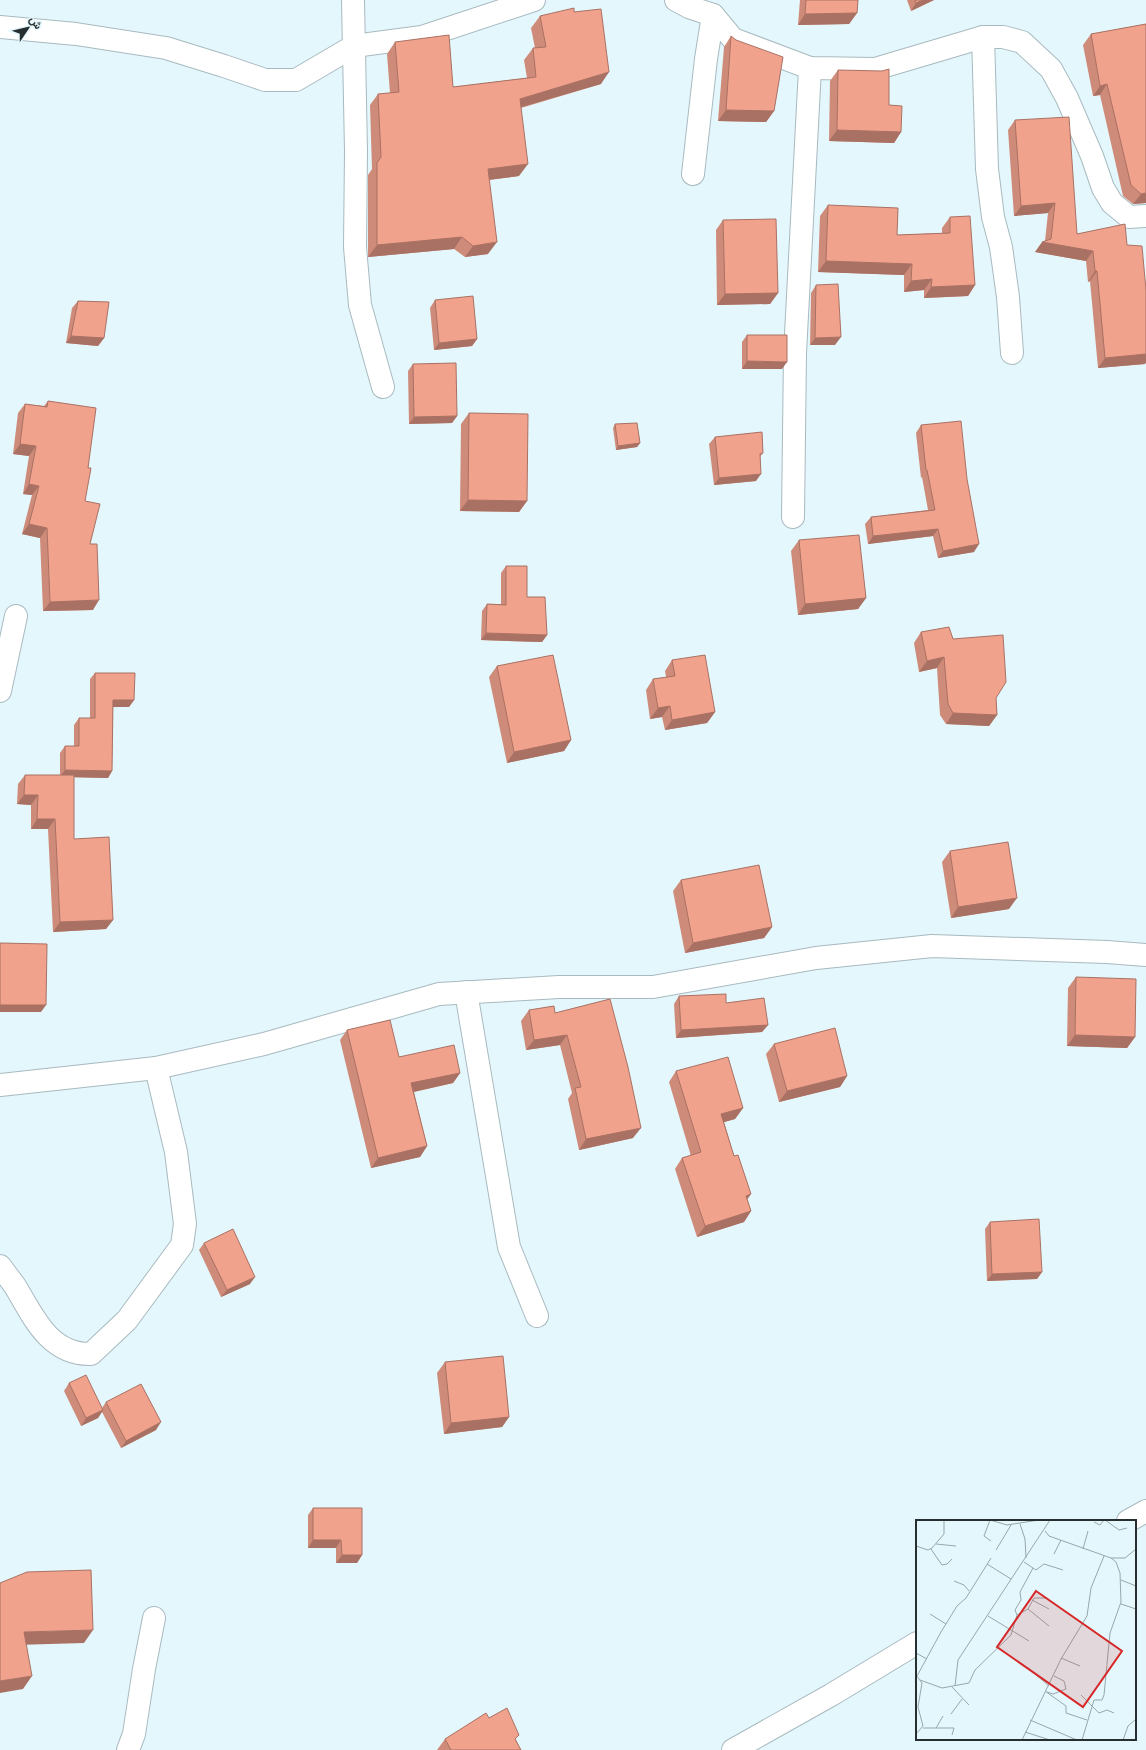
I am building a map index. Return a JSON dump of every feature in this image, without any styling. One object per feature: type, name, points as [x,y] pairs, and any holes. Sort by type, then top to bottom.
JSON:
[{"type":"street","points":[[353,0],[356,151],[355,247],[360,305],[383,387]]},
{"type":"street","points":[[0,27],[76,34],[166,48],[265,80],[296,80],[354,46],[422,37],[534,0]]},
{"type":"street","points":[[676,0],[689,7],[713,15],[733,39],[810,68],[875,69],[983,36],[1003,37],[1022,42],[1036,53],[1051,69],[1066,98],[1092,156],[1103,188],[1112,203],[1129,217],[1146,216]]},
{"type":"street","points":[[693,174],[706,59],[713,15]]},
{"type":"street","points":[[983,36],[987,169],[993,217],[1001,247],[1008,297],[1012,354]]},
{"type":"street","points":[[793,517],[795,353],[810,68]]},
{"type":"street","points":[[0,691],[16,616]]},
{"type":"street","points":[[0,1084],[156,1068],[264,1044],[440,994],[559,987],[654,987],[816,958],[932,946],[1107,952],[1146,955]]},
{"type":"street","points":[[466,992],[509,1247],[537,1316]]},
{"type":"street","points":[[0,1266],[14,1286],[35,1322],[57,1344],[80,1354],[91,1354],[128,1320],[182,1245],[185,1224],[176,1152],[156,1068]]},
{"type":"street","points":[[1130,1520],[1146,1511]]},
{"type":"street","points":[[128,1750],[134,1734],[144,1668],[154,1618]]},
{"type":"street","points":[[733,1750],[916,1644]]},
{"type":"building","points":[[806,0],[858,0],[857,13],[805,14]]},
{"type":"building","points":[[915,0],[923,0],[916,3]]},
{"type":"building","points":[[574,8],[574,12],[601,9],[609,72],[520,99],[528,164],[488,169],[497,242],[473,246],[462,237],[377,245],[377,163],[381,157],[378,94],[399,92],[395,42],[449,35],[453,87],[536,77],[533,48],[546,47],[540,16]]},
{"type":"building","points":[[1146,24],[1146,193],[1141,194],[1131,185],[1107,84],[1100,86],[1091,34]]},
{"type":"building","points":[[731,36],[736,40],[783,57],[774,111],[726,110]]},
{"type":"building","points":[[889,69],[889,105],[902,106],[901,132],[837,130],[838,70],[882,71]]},
{"type":"building","points":[[1069,117],[1077,234],[1125,224],[1127,245],[1142,246],[1146,290],[1146,354],[1105,358],[1097,271],[1095,271],[1093,251],[1042,242],[1051,239],[1055,203],[1021,206],[1015,120]]},
{"type":"building","points":[[828,205],[898,208],[897,235],[950,233],[950,217],[970,216],[975,285],[931,287],[932,279],[911,281],[912,264],[826,261]]},
{"type":"building","points":[[776,219],[778,293],[725,294],[723,220]]},
{"type":"building","points":[[838,284],[841,337],[815,338],[816,285]]},
{"type":"building","points":[[473,296],[477,339],[439,343],[435,300]]},
{"type":"building","points":[[78,301],[109,302],[104,338],[71,336]]},
{"type":"building","points":[[747,335],[787,335],[787,362],[747,361]]},
{"type":"building","points":[[456,363],[457,416],[414,417],[413,364]]},
{"type":"building","points":[[48,401],[96,408],[88,468],[91,468],[85,501],[100,504],[90,544],[97,544],[99,600],[50,602],[47,528],[29,524],[39,486],[29,484],[36,446],[20,444],[25,404],[47,407]]},
{"type":"building","points":[[469,413],[528,414],[527,501],[468,500]]},
{"type":"building","points":[[961,421],[967,479],[979,544],[943,551],[938,529],[873,536],[871,517],[935,510],[926,470],[921,425]]},
{"type":"building","points":[[637,423],[640,443],[618,446],[615,424]]},
{"type":"building","points":[[762,432],[763,453],[760,454],[761,474],[719,478],[715,437]]},
{"type":"building","points":[[859,535],[866,598],[805,604],[799,540]]},
{"type":"building","points":[[506,566],[527,566],[527,597],[545,597],[547,635],[486,633],[487,604],[506,605]]},
{"type":"building","points":[[949,627],[953,639],[1003,635],[1006,682],[996,698],[997,715],[953,713],[948,704],[944,657],[927,661],[921,632]]},
{"type":"building","points":[[553,655],[571,740],[514,752],[497,666]]},
{"type":"building","points":[[705,655],[715,712],[672,720],[670,706],[658,708],[653,679],[675,676],[672,660]]},
{"type":"building","points":[[95,673],[135,673],[134,700],[113,700],[112,771],[65,770],[65,746],[79,746],[79,718],[95,718]]},
{"type":"building","points":[[25,775],[74,775],[74,839],[109,837],[113,920],[60,922],[55,819],[37,819],[38,795],[24,795]]},
{"type":"building","points":[[1008,842],[1017,898],[958,907],[950,851]]},
{"type":"building","points":[[759,865],[772,927],[693,943],[681,880]]},
{"type":"building","points":[[0,943],[47,944],[46,1005],[0,1005]]},
{"type":"building","points":[[1076,977],[1136,979],[1135,1037],[1075,1035]]},
{"type":"building","points":[[726,994],[726,1003],[764,998],[768,1025],[681,1030],[679,996]]},
{"type":"building","points":[[610,999],[628,1067],[641,1128],[586,1139],[575,1088],[581,1087],[567,1035],[534,1040],[529,1010],[554,1006],[555,1013]]},
{"type":"building","points":[[390,1020],[399,1057],[454,1045],[460,1073],[411,1083],[427,1146],[378,1158],[347,1030]]},
{"type":"building","points":[[835,1028],[847,1076],[787,1091],[774,1044]]},
{"type":"building","points":[[728,1057],[743,1108],[721,1114],[734,1156],[738,1155],[751,1194],[746,1196],[751,1211],[705,1226],[682,1158],[701,1152],[676,1071]]},
{"type":"building","points":[[1039,1219],[1042,1272],[992,1274],[990,1222]]},
{"type":"building","points":[[233,1229],[255,1277],[227,1290],[204,1243]]},
{"type":"building","points":[[503,1356],[509,1417],[451,1423],[445,1362]]},
{"type":"building","points":[[86,1375],[103,1410],[86,1418],[69,1383]]},
{"type":"building","points":[[141,1384],[161,1422],[126,1441],[106,1402]]},
{"type":"building","points":[[313,1508],[362,1508],[362,1555],[342,1555],[341,1540],[313,1540]]},
{"type":"building","points":[[91,1570],[93,1630],[24,1632],[32,1676],[0,1681],[0,1583],[27,1572]]},
{"type":"building","points":[[507,1708],[519,1735],[515,1739],[521,1750],[451,1750],[445,1739],[486,1713],[489,1718]]}]
